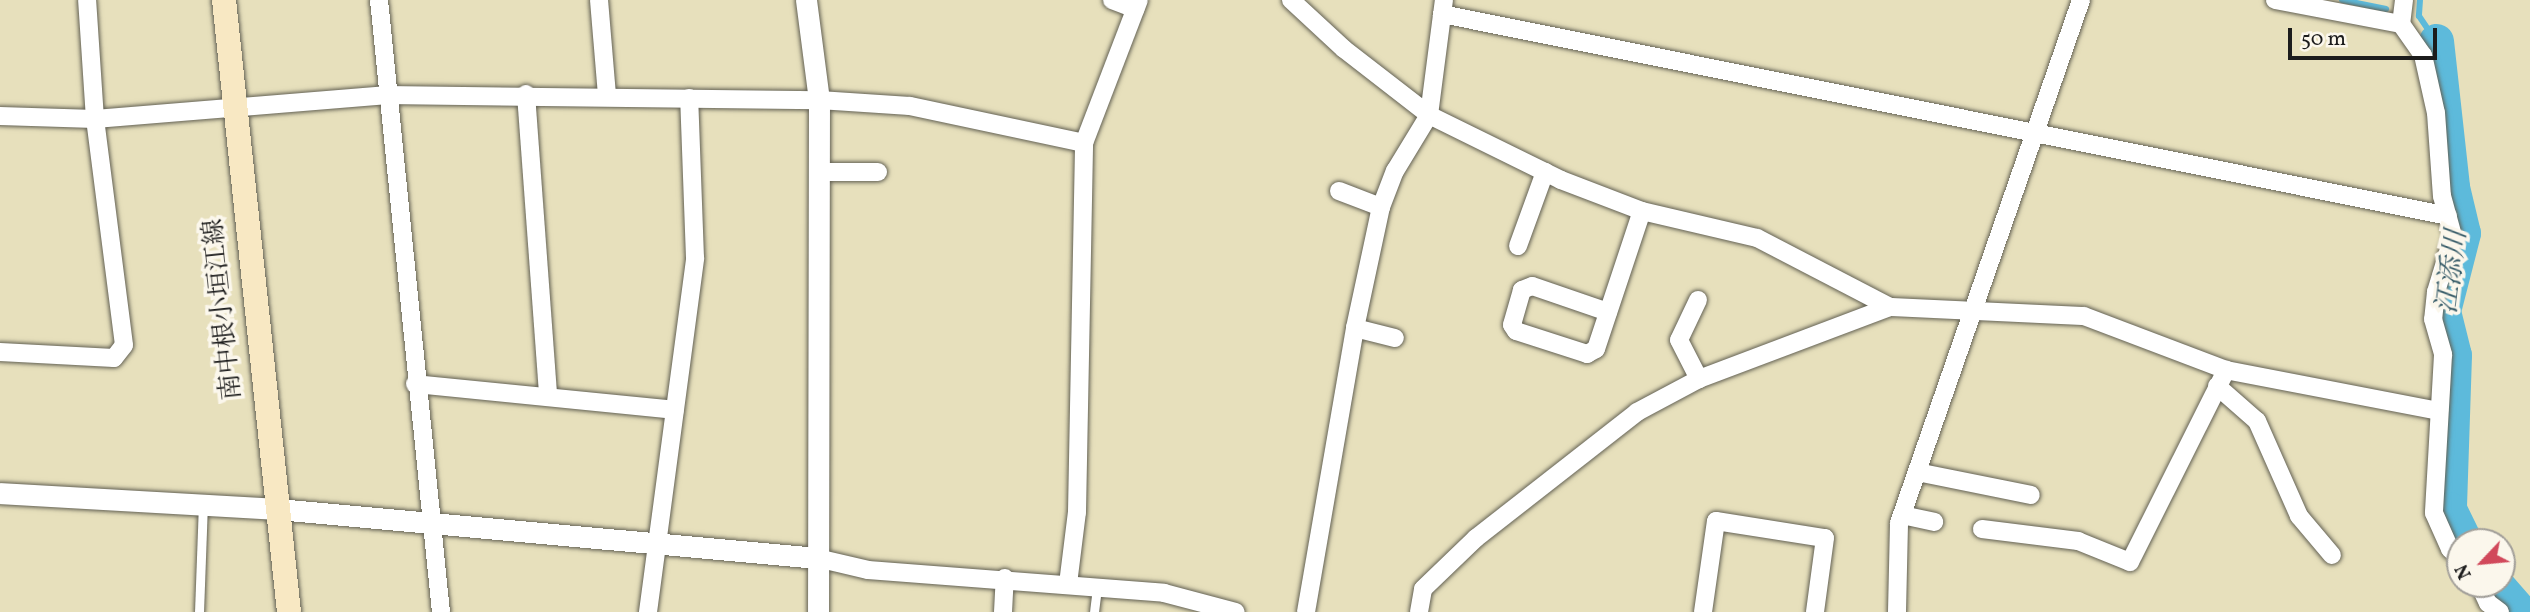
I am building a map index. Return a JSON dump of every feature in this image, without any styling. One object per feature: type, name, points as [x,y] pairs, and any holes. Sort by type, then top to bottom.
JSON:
[{"type":"main road","name":"南中根小垣江線","points":[[224,0],[232,106],[289,612]]},
{"type":"street","points":[[0,352],[114,358],[124,345],[95,119],[87,0]]},
{"type":"street","points":[[379,0],[385,95],[441,612]]},
{"type":"street","points":[[599,0],[607,95]]},
{"type":"street","points":[[806,0],[819,100],[818,612]]},
{"type":"street","points":[[1068,584],[1077,512],[1084,143],[1137,4],[1112,0]]},
{"type":"street","points":[[1291,0],[1344,49],[1429,115],[1545,172],[1642,211],[1757,237],[1890,307]]},
{"type":"street","points":[[1897,612],[1902,515],[2081,0]]},
{"type":"street","points":[[2275,0],[2400,24],[2423,55],[2436,113],[2448,216],[2453,236],[2435,292],[2433,319],[2444,355],[2434,513],[2446,538]]},
{"type":"street","points":[[2400,24],[2404,0]]},
{"type":"street","points":[[1306,612],[1355,328],[1381,207],[1395,171],[1429,115],[1443,7],[2035,134],[2448,216]]},
{"type":"street","points":[[0,116],[95,119],[385,95],[526,94],[819,100],[910,106],[1084,143]]},
{"type":"street","points":[[526,94],[548,394]]},
{"type":"street","points":[[648,612],[695,258],[689,98]]},
{"type":"street","points":[[819,172],[878,172]]},
{"type":"street","points":[[1518,246],[1545,172]]},
{"type":"street","points":[[1339,191],[1381,207]]},
{"type":"street","points":[[1608,312],[1532,286],[1522,290],[1512,325],[1517,331],[1587,354],[1596,349],[1642,211]]},
{"type":"street","points":[[1698,300],[1679,340],[1699,379]]},
{"type":"street","points":[[1419,612],[1423,589],[1495,522],[1637,412],[1699,379],[1890,307],[2084,316],[2226,370],[2439,411]]},
{"type":"street","points":[[1355,328],[1395,338]]},
{"type":"street","points":[[1982,528],[2078,541],[2130,562],[2226,370]]},
{"type":"street","points":[[415,384],[548,394],[675,410]]},
{"type":"street","points":[[2217,386],[2257,421],[2299,516],[2332,555]]},
{"type":"street","points":[[1917,472],[2031,495]]},
{"type":"street","points":[[0,493],[277,509],[817,558],[868,570],[1005,578],[1164,593],[1236,612]]},
{"type":"street","points":[[1902,515],[1934,522]]},
{"type":"street","points":[[1703,612],[1716,521],[1825,538],[1815,612]]},
{"type":"street","points":[[1003,612],[1005,578]]},
{"type":"street","points":[[2486,598],[2500,612]]},
{"type":"lane","points":[[199,612],[204,504]]},
{"type":"lane","points":[[1094,612],[1098,586]]},
{"type":"waterway","points":[[2342,0],[2386,9]]},
{"type":"waterway","points":[[2420,0],[2419,16],[2436,41]]},
{"type":"waterway","name":"江添川","points":[[2436,41],[2452,187],[2463,233],[2443,311],[2454,355],[2449,509],[2458,528]]},
{"type":"waterway","name":"江添川","points":[[2508,598],[2520,612]]}]
